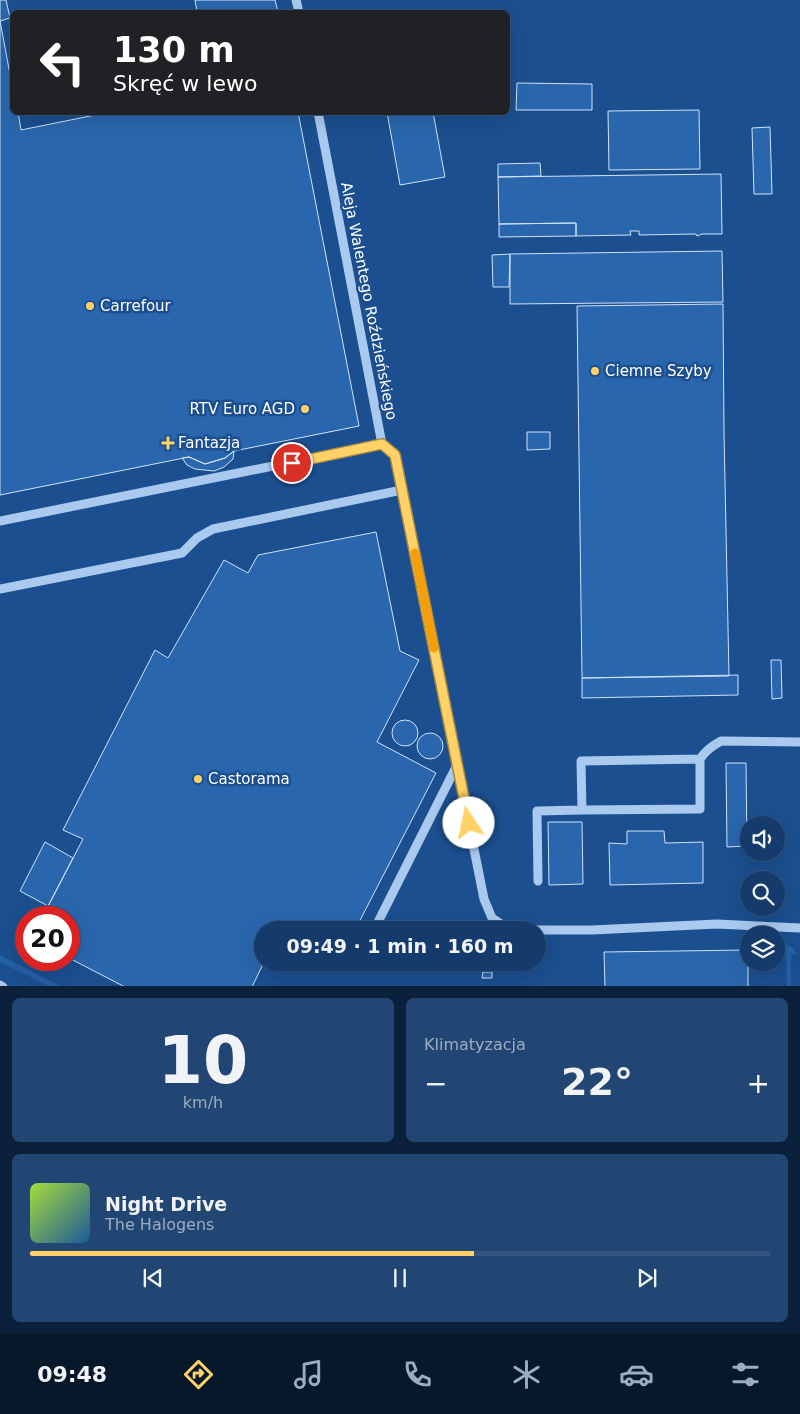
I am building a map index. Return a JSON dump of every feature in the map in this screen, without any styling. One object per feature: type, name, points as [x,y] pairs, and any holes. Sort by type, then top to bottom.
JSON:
[{"type":"lane","name":"Aleja Walentego Roździeńskiego","points":[[319,115],[382,444],[395,455],[484,899],[492,918],[510,930],[592,930],[717,924],[800,928]]},
{"type":"lane","points":[[0,521],[382,444]]},
{"type":"lane","points":[[0,589],[182,553],[205,533],[220,527],[402,490]]},
{"type":"lane","points":[[538,881],[537,811],[700,809],[700,759],[713,745],[721,741],[800,742]]},
{"type":"lane","points":[[582,810],[581,761],[700,759]]},
{"type":"lane","points":[[379,921],[458,765]]},
{"type":"shaded area","points":[[786,944],[794,949],[797,955],[791,954],[791,986],[787,986]]},
{"type":"shaded area","points":[[0,955],[15,963],[15,969],[0,962]]},
{"type":"shaded area","points":[[18,971],[31,971],[60,986],[49,986]]},
{"type":"building","points":[[0,0],[6,0],[10,18],[0,21]]},
{"type":"building","points":[[195,0],[275,0],[278,10],[197,10]]},
{"type":"building","points":[[0,21],[10,74],[10,115],[18,115],[21,130],[95,115],[299,115],[359,426],[234,451],[225,458],[205,464],[189,457],[0,495]]},
{"type":"building","points":[[517,83],[592,84],[592,110],[516,110]]},
{"type":"building","points":[[699,110],[700,169],[609,170],[608,111]]},
{"type":"building","points":[[388,115],[434,115],[445,177],[400,185]]},
{"type":"building","points":[[770,127],[772,194],[754,194],[752,128]]},
{"type":"building","points":[[540,163],[541,176],[498,177],[498,164]]},
{"type":"building","points":[[721,174],[722,234],[702,234],[697,236],[696,234],[639,235],[639,231],[630,231],[631,235],[576,236],[576,223],[499,224],[498,177]]},
{"type":"building","points":[[576,223],[576,236],[499,237],[499,224]]},
{"type":"building","points":[[722,251],[723,302],[510,304],[510,254]]},
{"type":"building","points":[[510,254],[509,287],[493,287],[492,255]]},
{"type":"building","points":[[723,304],[729,676],[582,678],[577,306]]},
{"type":"building","points":[[527,432],[550,432],[550,449],[527,450]]},
{"type":"building","points":[[234,451],[233,459],[224,467],[214,471],[195,469],[187,465],[182,458],[189,457],[205,464],[225,458]]},
{"type":"building","points":[[376,532],[400,651],[419,660],[377,742],[436,773],[360,921],[254,921],[254,971],[260,971],[252,986],[123,986],[80,964],[80,906],[48,906],[83,839],[63,830],[155,650],[168,658],[224,560],[248,573],[258,555]]},
{"type":"building","points":[[771,660],[781,660],[782,698],[772,699]]},
{"type":"building","points":[[738,675],[738,695],[582,698],[582,678]]},
{"type":"building","points":[[405,720],[414,724],[418,733],[414,742],[405,746],[396,742],[392,733],[396,724]]},
{"type":"building","points":[[430,733],[439,737],[443,746],[439,755],[430,759],[421,755],[417,746],[421,737]]},
{"type":"building","points":[[726,763],[746,763],[747,816],[740,816],[740,846],[727,847]]},
{"type":"building","points":[[548,822],[582,822],[583,884],[549,885]]},
{"type":"building","points":[[627,831],[664,831],[665,843],[703,842],[703,883],[610,885],[609,843],[627,844]]},
{"type":"building","points":[[45,842],[73,858],[48,906],[20,891]]},
{"type":"building","points":[[740,950],[740,971],[748,971],[748,986],[605,986],[604,952]]},
{"type":"building","points":[[483,972],[492,972],[492,978],[482,978]]},
{"type":"slow traffic","points":[[415,553],[434,648]]},
{"type":"place","name":"Carrefour","points":[[90,306]]},
{"type":"place","name":"Ciemne Szyby","points":[[595,371]]},
{"type":"place","name":"RTV Euro AGD","points":[[305,409]]},
{"type":"place","name":"Fantazja","points":[[168,443]]},
{"type":"place","name":"Castorama","points":[[198,779]]},
{"type":"route","points":[[292,463],[382,444],[395,455],[469,823]]}]
